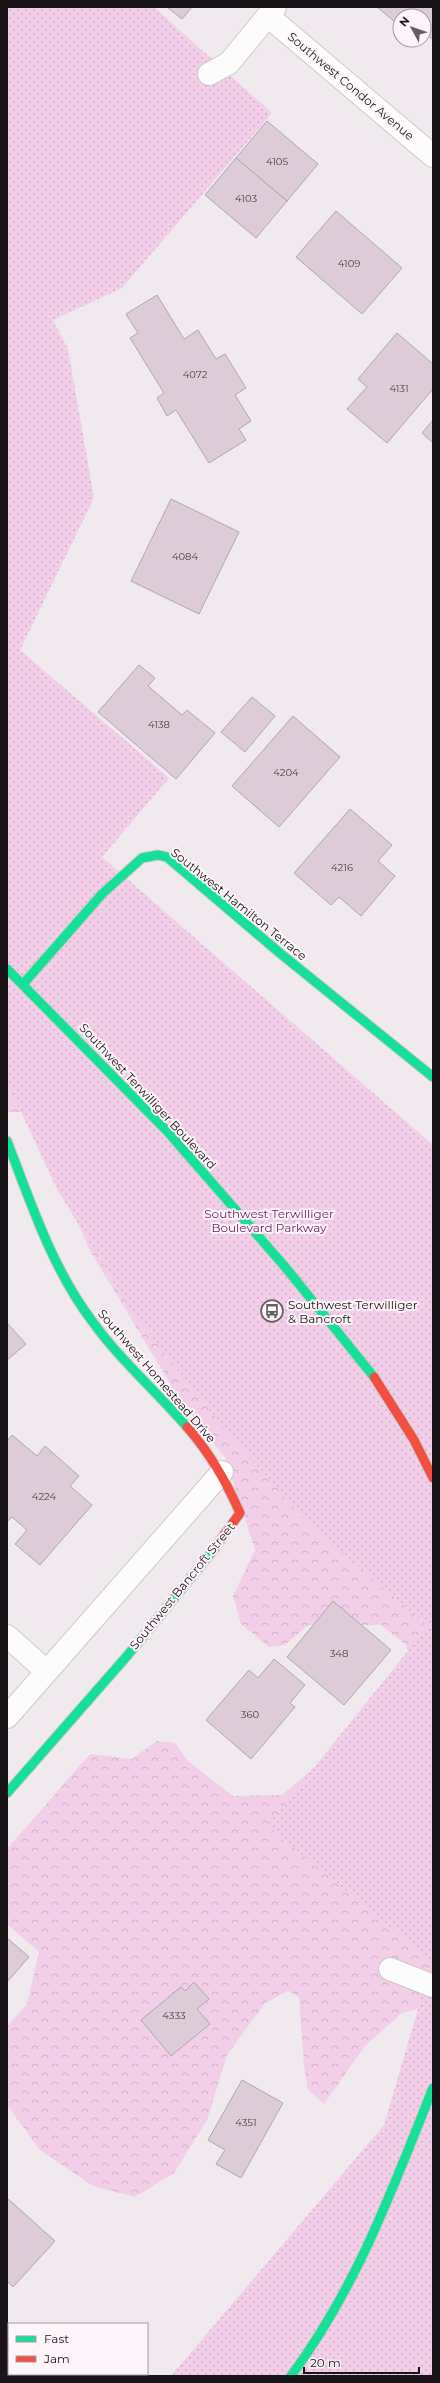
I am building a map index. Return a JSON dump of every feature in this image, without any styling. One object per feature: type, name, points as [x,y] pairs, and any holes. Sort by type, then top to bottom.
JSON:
[{"type":"street","points":[[209,74],[229,63],[272,11]]},
{"type":"street","name":"Southwest Condor Avenue","points":[[272,11],[433,156]]},
{"type":"street","name":"Southwest Hamilton Terrace","points":[[24,984],[102,894],[142,858],[158,854],[167,858],[281,954],[433,1077]]},
{"type":"street","name":"Southwest Terwilliger Boulevard","points":[[7,969],[24,984],[168,1131],[286,1268],[378,1382],[414,1440],[433,1478]]},
{"type":"street","name":"Southwest Homestead Drive","points":[[7,1141],[55,1262],[92,1322],[189,1430],[222,1472]]},
{"type":"street","points":[[7,1717],[222,1472]]},
{"type":"street","name":"Southwest Bancroft Street","points":[[7,1793],[123,1659],[219,1543],[240,1512],[222,1472]]},
{"type":"street","points":[[7,1636],[46,1671]]},
{"type":"street","points":[[390,1969],[433,1986]]},
{"type":"street","points":[[291,2376],[308,2355],[343,2301],[369,2250],[433,2088]]},
{"type":"green space","name":"Southwest Terwilliger Boulevard Parkway","points":[[7,7],[154,7],[272,113],[122,288],[53,320],[68,349],[94,498],[20,650],[169,778],[102,857],[433,1145],[433,2376],[171,2376],[384,2125],[432,1961],[267,1826],[428,1626],[309,1524],[222,1426],[131,1310],[57,1189],[7,1082]]},
{"type":"green space","points":[[7,1012],[433,1583],[433,1973],[425,2007],[402,2013],[365,2046],[324,2104],[308,2090],[304,2066],[299,1997],[288,1991],[265,2003],[227,2055],[207,2120],[174,2173],[135,2197],[93,2186],[40,2150],[7,2105],[7,2026],[27,2004],[39,1952],[7,1924],[7,1849],[90,1754],[132,1759],[157,1741],[175,1743],[188,1761],[233,1796],[282,1795],[364,1725],[410,1656],[406,1645],[381,1625],[308,1625],[285,1645],[269,1647],[241,1624],[233,1596],[255,1550],[226,1459],[180,1400],[89,1249],[57,1173],[28,1112],[7,1112]]},
{"type":"building","points":[[167,7],[192,7],[182,19]]},
{"type":"building","points":[[377,7],[433,7],[433,40],[432,8],[392,8],[392,19]]},
{"type":"building","points":[[267,121],[318,164],[287,201],[236,158]]},
{"type":"building","points":[[236,158],[287,201],[256,238],[205,195]]},
{"type":"building","points":[[336,211],[402,268],[362,314],[296,257]]},
{"type":"building","points":[[157,295],[184,339],[198,330],[216,359],[225,354],[246,388],[235,395],[251,421],[239,429],[246,440],[209,463],[176,410],[167,416],[157,398],[164,393],[130,338],[138,333],[126,314]]},
{"type":"building","points":[[397,333],[433,364],[433,389],[387,443],[347,409],[367,387],[358,379]]},
{"type":"building","points":[[433,420],[433,443],[422,433]]},
{"type":"building","points":[[171,499],[239,532],[199,614],[131,581]]},
{"type":"building","points":[[139,665],[155,678],[148,686],[182,715],[187,710],[215,733],[176,779],[98,712]]},
{"type":"building","points":[[252,697],[275,716],[245,752],[221,732]]},
{"type":"building","points":[[293,716],[340,757],[279,827],[232,786]]},
{"type":"building","points":[[350,809],[392,845],[378,861],[395,876],[361,916],[339,897],[331,905],[294,873]]},
{"type":"building","points":[[7,1323],[26,1344],[7,1360]]},
{"type":"building","points":[[12,1435],[37,1456],[45,1446],[79,1476],[70,1486],[92,1505],[40,1565],[15,1544],[27,1530],[12,1517],[7,1522],[7,1441]]},
{"type":"building","points":[[333,1601],[391,1650],[344,1705],[287,1657]]},
{"type":"building","points":[[274,1659],[305,1685],[290,1703],[295,1707],[251,1759],[206,1720],[249,1670],[258,1678]]},
{"type":"building","points":[[7,1938],[29,1957],[7,1982]]},
{"type":"building","points":[[194,1982],[209,1999],[197,2009],[210,2024],[171,2056],[141,2020],[181,1987],[185,1991]]},
{"type":"building","points":[[242,2080],[283,2103],[241,2178],[216,2164],[225,2150],[208,2140]]},
{"type":"building","points":[[7,2198],[55,2241],[13,2287],[7,2281]]},
{"type":"traffic: fast","points":[[24,983],[102,894],[142,858],[158,855],[167,857],[281,954],[433,1077]]},
{"type":"traffic: fast","points":[[7,969],[167,1131],[286,1268],[374,1377]]},
{"type":"traffic: fast","points":[[7,1141],[34,1211],[54,1257],[78,1301],[114,1349],[187,1427]]},
{"type":"traffic: fast","points":[[7,1793],[127,1656],[214,1549]]},
{"type":"traffic: fast","points":[[291,2376],[315,2342],[336,2307],[354,2272],[403,2164],[433,2088]]},
{"type":"traffic: jam","points":[[374,1377],[414,1440],[433,1478]]},
{"type":"traffic: jam","points":[[187,1427],[217,1468],[240,1513],[214,1549]]},
{"type":"place","name":"Southwest Terwilliger & Bancroft","points":[[272,1311]]}]
